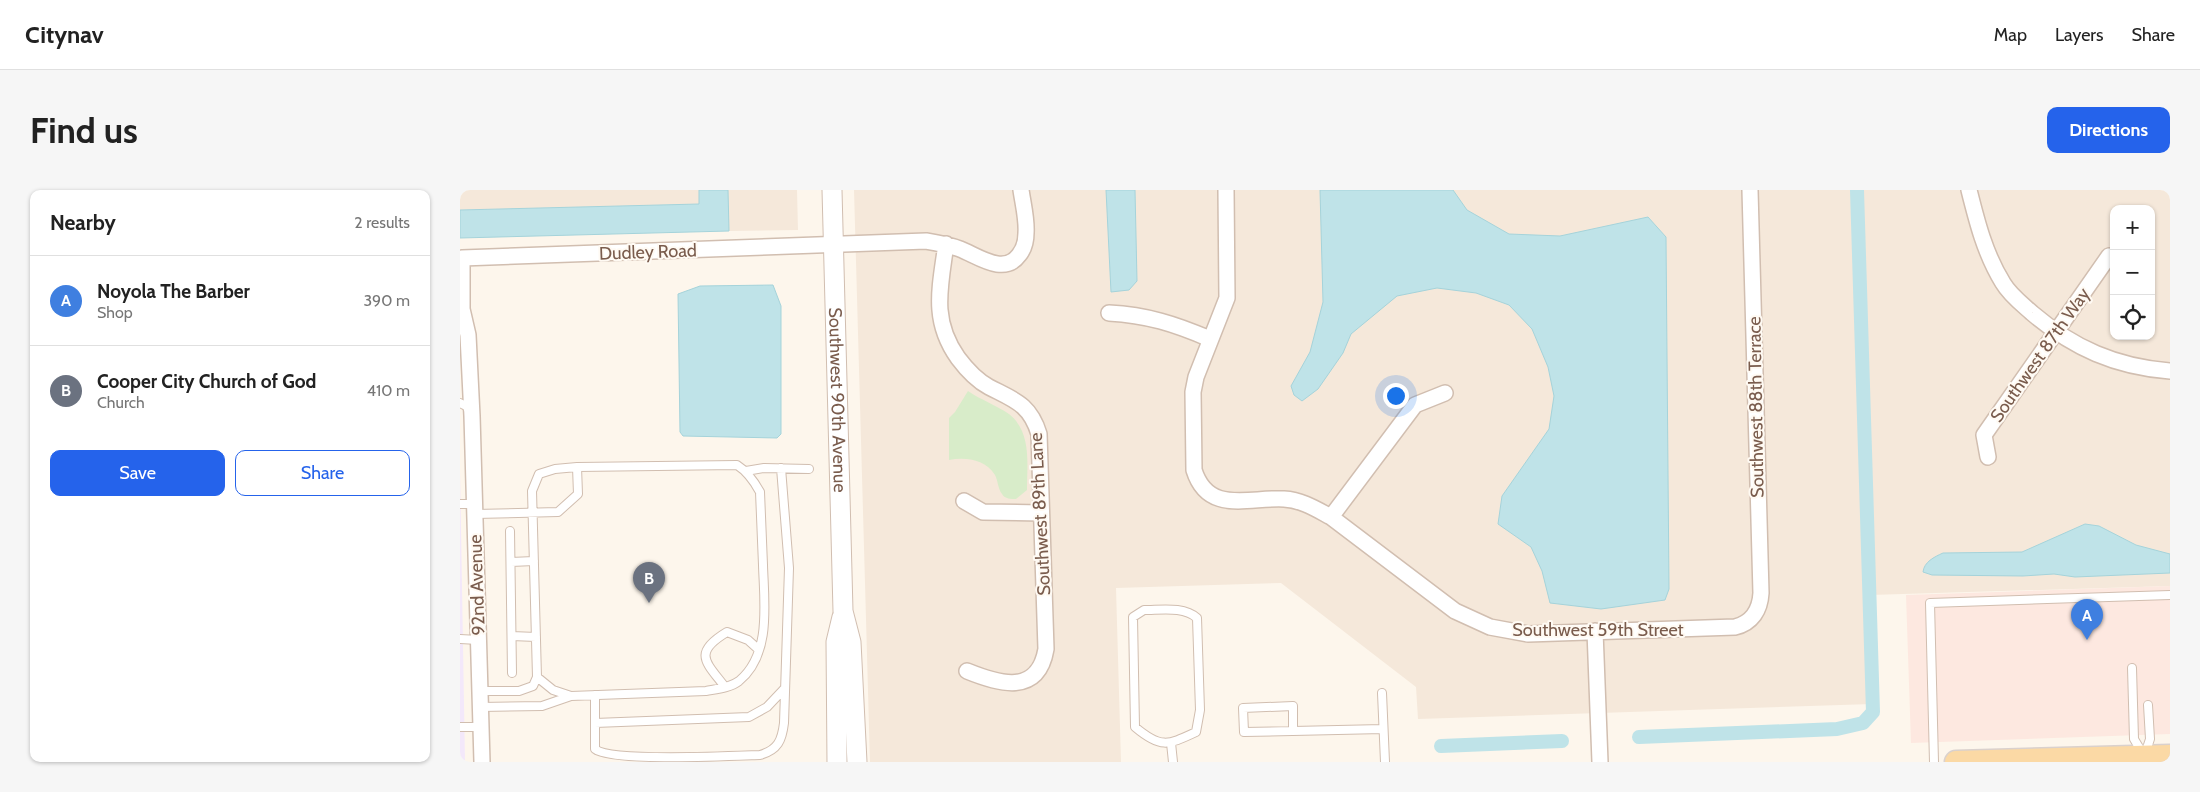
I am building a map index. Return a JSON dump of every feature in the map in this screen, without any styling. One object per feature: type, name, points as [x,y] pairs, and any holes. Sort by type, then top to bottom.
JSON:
[{"type":"main road","points":[[1956,762],[2145,759],[2170,756]]},
{"type":"street","name":"Southwest 90th Avenue","points":[[832,190],[843,611],[851,642],[857,762]]},
{"type":"street","name":"Dudley Road","points":[[461,258],[926,241],[946,244],[988,262],[1005,265],[1012,264],[1022,252],[1025,241],[1026,231],[1021,190]]},
{"type":"street","name":"Southwest 59th Street","points":[[1226,190],[1227,298],[1223,314],[1210,338],[1196,377],[1192,400],[1194,470],[1197,481],[1210,495],[1233,501],[1284,499],[1300,502],[1331,518],[1434,596],[1473,620],[1508,631],[1528,634],[1728,628],[1742,625],[1749,621]]},
{"type":"street","name":"Southwest 88th Terrace","points":[[1749,621],[1758,610],[1761,593],[1750,190]]},
{"type":"street","points":[[1969,190],[1983,244],[2003,284],[2020,303],[2055,332],[2098,355],[2141,369],[2170,371]]},
{"type":"street","name":"Southwest 89th Lane","points":[[946,244],[940,287],[940,321],[953,351],[968,371],[986,385],[1019,402],[1032,416],[1039,434],[1040,513],[1046,649],[1043,664],[1037,674],[1021,681],[995,682],[967,671]]},
{"type":"street","name":"Southwest 87th Way","points":[[1988,457],[1984,435],[2109,256]]},
{"type":"street","name":"92nd Avenue","points":[[461,258],[462,310],[468,335],[472,416],[470,507],[478,640],[482,762]]},
{"type":"street","points":[[1109,313],[1130,314],[1170,322],[1210,338]]},
{"type":"street","points":[[1331,518],[1415,405],[1445,393]]},
{"type":"street","points":[[964,501],[983,512],[1040,513]]},
{"type":"street","name":"Southwest 90th Avenue","points":[[838,762],[836,642],[843,611]]},
{"type":"street","points":[[1595,631],[1600,762]]},
{"type":"lane","points":[[460,351],[468,335]]},
{"type":"lane","points":[[460,403],[466,406],[472,416]]},
{"type":"lane","points":[[479,691],[519,691],[533,686],[538,676],[532,491],[539,474],[555,469],[577,467],[736,465],[746,471],[760,492],[764,620],[758,649],[751,668],[738,682],[706,691],[571,696],[542,706],[480,707]]},
{"type":"lane","points":[[470,507],[533,514],[558,512],[578,494],[577,467]]},
{"type":"lane","points":[[746,471],[764,468],[809,469]]},
{"type":"lane","points":[[595,695],[594,749],[603,754],[644,759],[760,755],[774,750],[781,740],[784,723],[789,568],[781,468]]},
{"type":"lane","points":[[510,531],[512,673]]},
{"type":"lane","points":[[511,562],[534,561]]},
{"type":"lane","points":[[1934,762],[1930,602],[2170,595]]},
{"type":"lane","points":[[1144,610],[1183,610],[1198,618],[1200,710],[1196,732],[1171,744],[1148,738],[1135,727],[1133,617],[1144,610]]},
{"type":"lane","points":[[725,687],[706,663],[705,655],[710,643],[727,632],[748,640],[758,649]]},
{"type":"lane","points":[[512,636],[536,637]]},
{"type":"lane","points":[[460,639],[478,640]]},
{"type":"lane","points":[[2132,668],[2134,740],[2145,759]]},
{"type":"lane","points":[[538,676],[553,690],[571,696]]},
{"type":"lane","points":[[595,723],[749,717],[767,707],[785,688]]},
{"type":"lane","points":[[1382,693],[1385,762]]},
{"type":"lane","points":[[2145,759],[2150,740],[2148,705]]},
{"type":"lane","points":[[1293,731],[1293,706],[1243,708],[1244,732],[1383,730]]},
{"type":"lane","points":[[460,727],[480,727]]},
{"type":"lane","points":[[1171,744],[1173,762]]},
{"type":"shaded area","points":[[460,190],[797,190],[798,230],[729,231],[699,204],[460,210]]},
{"type":"shaded area","points":[[854,190],[2170,190],[2170,586],[1870,595],[1872,704],[1418,719],[1416,687],[1281,583],[1116,588],[1121,762],[870,762]]},
{"type":"shaded area","points":[[460,471],[465,762],[460,762]]},
{"type":"shaded area","points":[[2170,586],[2170,734],[1911,743],[1906,595]]},
{"type":"green space","points":[[968,391],[1009,414],[1022,430],[1027,449],[1027,490],[1016,499],[1003,496],[995,475],[986,465],[968,459],[949,460],[949,418]]},
{"type":"water","points":[[699,190],[728,190],[729,231],[460,238],[460,210],[699,204]]},
{"type":"water","points":[[1106,190],[1135,190],[1137,281],[1129,290],[1111,292]]},
{"type":"water","points":[[1320,190],[1453,190],[1467,210],[1509,234],[1560,236],[1648,217],[1666,237],[1669,589],[1665,600],[1601,609],[1550,603],[1542,571],[1531,547],[1498,524],[1502,496],[1549,429],[1554,396],[1548,367],[1532,329],[1509,305],[1476,293],[1437,288],[1397,296],[1351,334],[1343,353],[1318,389],[1302,401],[1294,395],[1291,386],[1310,352],[1323,302]]},
{"type":"water","points":[[773,285],[781,306],[781,434],[777,438],[683,436],[680,432],[678,294],[700,286]]},
{"type":"water","points":[[2085,524],[2099,526],[2136,545],[2170,554],[2170,573],[2075,577],[2054,574],[2023,576],[1932,575],[1923,572],[1927,563],[1943,553],[2022,552]]},
{"type":"waterway","points":[[1639,737],[1837,729],[1863,723],[1873,712],[1857,190]]},
{"type":"waterway","points":[[1441,746],[1562,741]]},
{"type":"place","name":"Cooper City Church of God","points":[[649,603]]},
{"type":"place","name":"Noyola The Barber","points":[[2087,640]]}]
